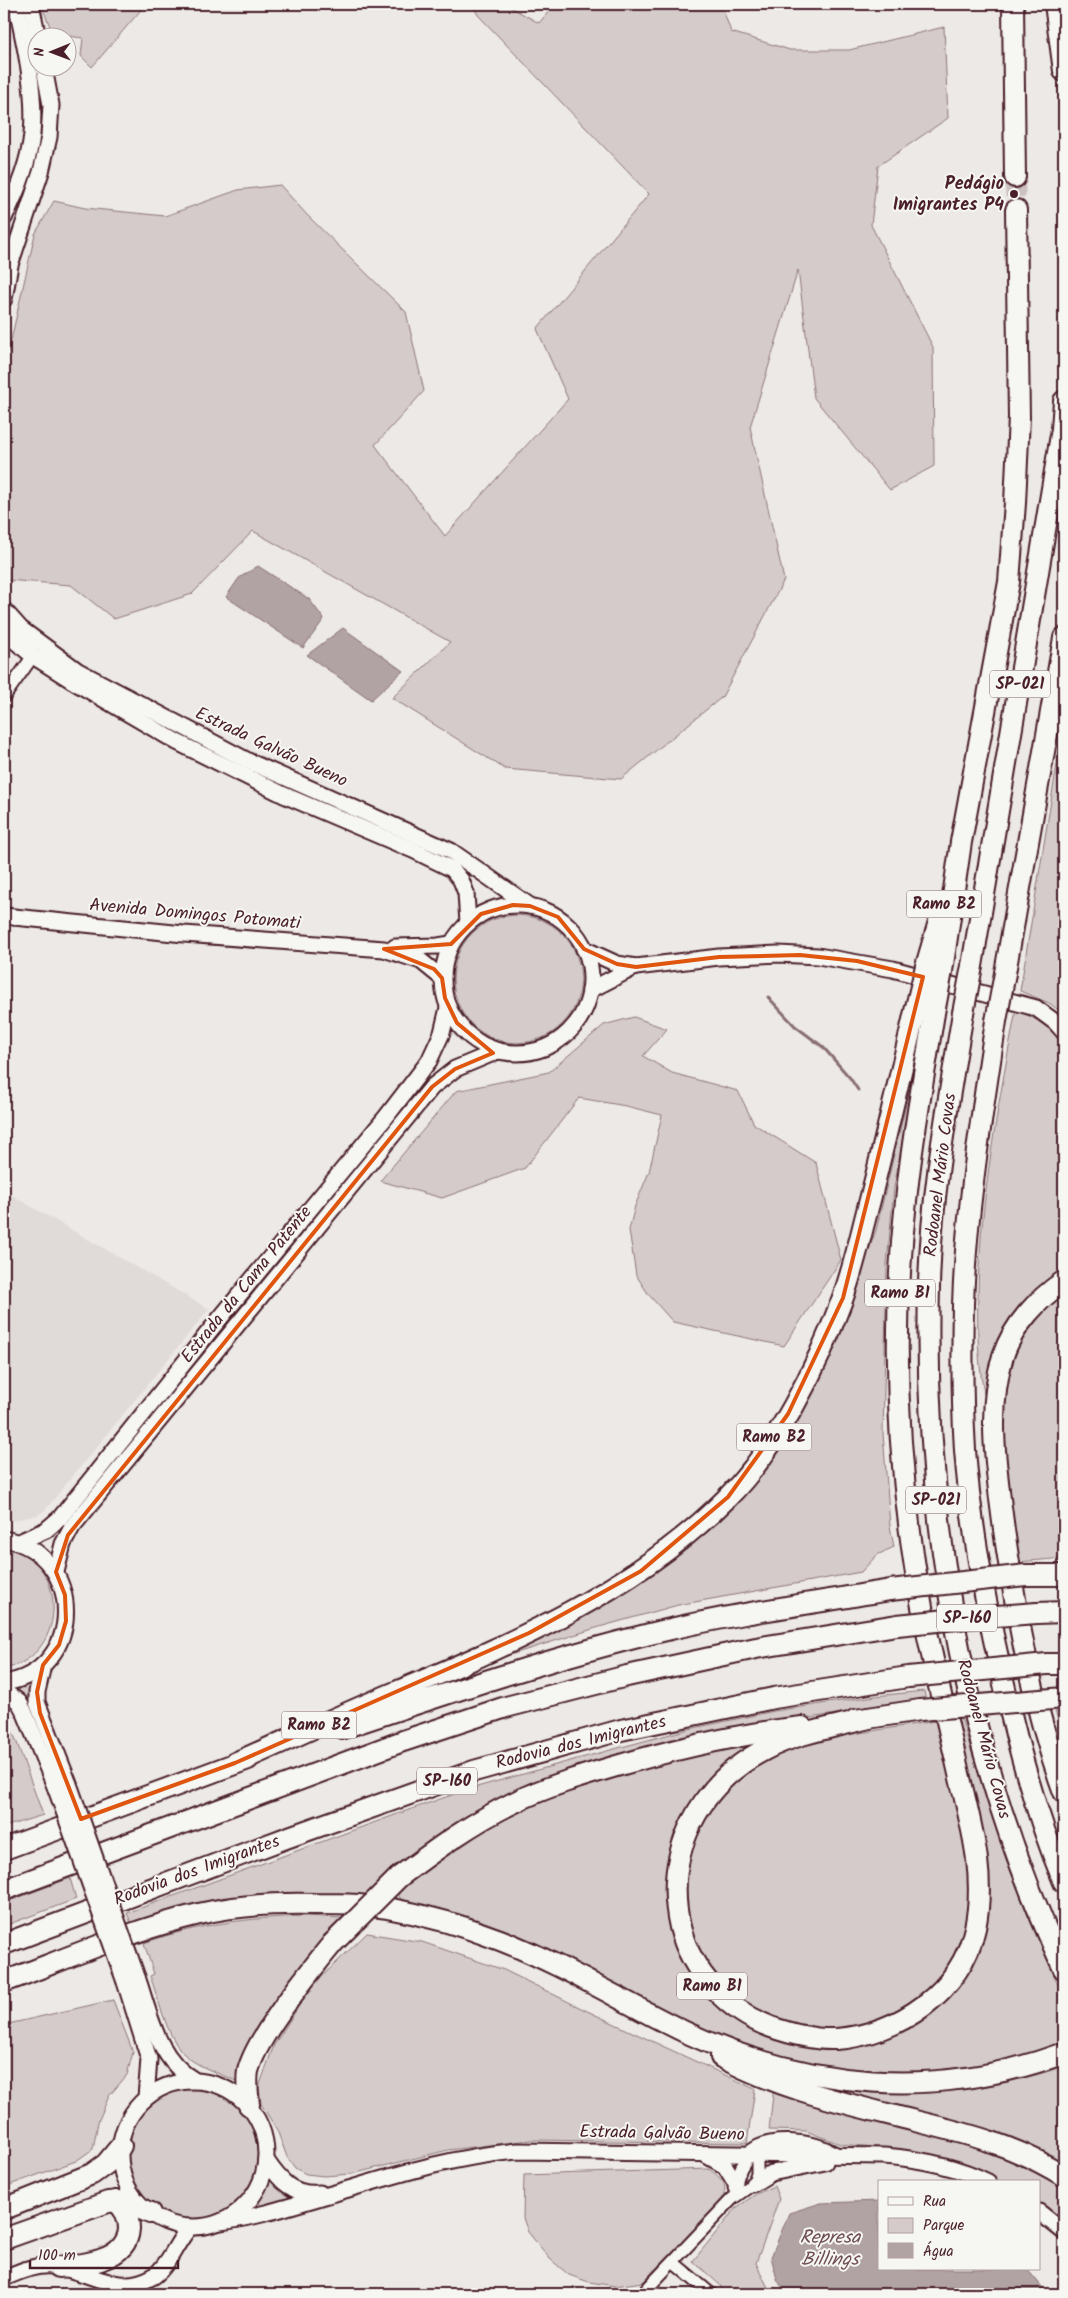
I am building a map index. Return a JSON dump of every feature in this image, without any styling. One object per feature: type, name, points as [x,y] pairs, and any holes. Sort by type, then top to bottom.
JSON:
[{"type":"highway","points":[[1013,4],[1016,177]]},
{"type":"highway","points":[[1055,4],[1064,71]]},
{"type":"highway","name":"Ramo B2","points":[[235,1763],[476,1658],[593,1600],[641,1571],[684,1537],[728,1497],[769,1446],[824,1345],[843,1298],[891,1117],[925,1010],[962,842],[1009,582],[1016,503],[1019,417],[1016,210]]},
{"type":"highway","name":"Rodoanel Mário Covas","points":[[1064,401],[1062,429],[939,1161],[929,1285],[931,1429],[937,1517],[944,1571],[982,1748],[1021,1868],[1064,1969]]},
{"type":"highway","name":"Rodoanel Mário Covas","points":[[1064,638],[996,1021],[976,1154],[968,1234],[963,1322],[963,1389],[966,1451],[973,1520],[1001,1670],[1021,1757],[1053,1855],[1064,1882]]},
{"type":"highway","name":"Ramo B1","points":[[869,1718],[789,1740],[768,1748],[737,1766],[710,1792],[700,1806],[680,1852],[676,1884],[677,1909],[681,1928],[692,1956],[706,1980],[720,1994],[738,2009],[773,2028],[834,2039],[858,2036],[895,2024],[928,2002],[946,1984],[965,1955],[976,1926],[979,1867],[913,1554],[900,1422],[900,1265],[905,1203],[915,1128],[925,1010]]},
{"type":"highway","points":[[1064,1281],[1026,1316],[1012,1336],[997,1379],[995,1421],[1001,1503],[1024,1646],[1045,1730],[1064,1792]]},
{"type":"highway","points":[[1032,1575],[1064,1568]]},
{"type":"highway","points":[[4,1849],[235,1763],[554,1660],[663,1631],[748,1613],[890,1590],[1032,1575],[1064,1575]]},
{"type":"highway","name":"SP-160","points":[[4,1890],[403,1741],[506,1708],[627,1676],[756,1648],[897,1626],[968,1618],[1064,1612]]},
{"type":"highway","name":"Rodovia dos Imigrantes","points":[[4,1944],[286,1838],[474,1771],[621,1730],[774,1698],[908,1677],[1056,1664]]},
{"type":"highway","points":[[249,2105],[248,2072],[259,2046],[310,1972],[332,1944],[399,1877],[436,1850],[511,1804],[564,1781],[653,1755],[713,1741],[775,1730],[920,1710],[1064,1698]]},
{"type":"highway","points":[[4,1982],[97,1946],[200,1913],[263,1904],[330,1904],[385,1908],[444,1921],[501,1940],[562,1968],[687,2033],[746,2055],[800,2072],[874,2084],[940,2082],[976,2078],[1038,2063],[1064,2053]]},
{"type":"highway","points":[[687,2033],[714,2053],[744,2069],[779,2084],[834,2101],[985,2138],[1013,2148],[1064,2176]]},
{"type":"highway","points":[[4,2209],[92,2174],[106,2164],[121,2146]]},
{"type":"highway","points":[[58,2267],[94,2262],[112,2254],[121,2247],[128,2233],[129,2223],[124,2209],[116,2201]]},
{"type":"highway","points":[[4,2239],[101,2203],[116,2201],[132,2204],[150,2213]]},
{"type":"main road","points":[[4,218],[25,168],[32,134],[30,85],[16,4]]},
{"type":"main road","points":[[31,4],[36,28]]},
{"type":"main road","points":[[4,293],[10,265],[41,172],[49,137],[50,105],[46,78]]},
{"type":"main road","name":"Estrada Galvão Bueno","points":[[4,610],[21,629],[78,671],[248,761],[451,851],[530,906]]},
{"type":"main road","name":"Estrada Galvão Bueno","points":[[4,632],[34,656],[78,685],[177,742],[284,795],[413,850],[452,869],[461,880],[466,893],[468,923]]},
{"type":"main road","points":[[513,905],[530,906],[558,917],[578,937],[590,969],[590,990],[586,1005],[579,1019],[557,1041],[528,1053],[513,1054],[482,1045],[468,1036],[448,1008],[442,978],[447,954],[468,923],[481,914],[497,908],[513,905]]},
{"type":"main road","name":"Avenida Domingos Potomati","points":[[4,916],[184,934],[384,949],[452,944]]},
{"type":"main road","name":"Avenida Domingos Potomati","points":[[384,949],[421,961],[442,978]]},
{"type":"main road","points":[[584,950],[617,964],[636,967],[719,957],[768,955],[835,958],[893,969],[1036,1008],[1055,1022],[1064,1032]]},
{"type":"main road","points":[[590,990],[636,967]]},
{"type":"main road","name":"Estrada da Cama Patente","points":[[11,1540],[46,1530],[60,1518],[212,1328],[386,1117],[429,1061],[442,1033],[448,1008]]},
{"type":"main road","name":"Estrada da Cama Patente","points":[[56,1572],[63,1544],[72,1527],[432,1087],[455,1068],[498,1051]]},
{"type":"main road","points":[[4,1683],[20,1680],[43,1665],[59,1645],[66,1620],[65,1595],[56,1572],[40,1554],[11,1540]]},
{"type":"main road","points":[[43,1665],[37,1692],[37,1702],[62,1786],[131,1980],[167,2057],[179,2070],[194,2080]]},
{"type":"main road","points":[[4,1691],[18,1702],[24,1711],[62,1786]]},
{"type":"main road","points":[[131,1980],[149,2059],[146,2098]]},
{"type":"main road","points":[[194,2080],[224,2087],[249,2105],[262,2128],[266,2160],[262,2178],[254,2194],[237,2213],[220,2222],[190,2227],[168,2222],[150,2213],[136,2200],[127,2184],[121,2166],[121,2146],[128,2121],[146,2098],[168,2084],[194,2080]]},
{"type":"main road","points":[[753,2155],[758,2146],[774,2143],[817,2146],[838,2156],[907,2158],[948,2166],[983,2180]]},
{"type":"main road","name":"Estrada Galvão Bueno","points":[[220,2222],[272,2212],[436,2164],[502,2152],[559,2150],[753,2155]]},
{"type":"main road","points":[[705,2154],[725,2166],[735,2182]]},
{"type":"main road","points":[[753,2184],[771,2173],[820,2164],[838,2156]]},
{"type":"main road","name":"Estrada Galvão Bueno","points":[[266,2160],[278,2178],[290,2188],[304,2193],[336,2192]]},
{"type":"main road","points":[[1040,2213],[1064,2232]]},
{"type":"main road","points":[[168,2222],[174,2237],[174,2248]]},
{"type":"main road","points":[[4,2278],[35,2267],[58,2267],[102,2284],[120,2287],[137,2285],[149,2280],[161,2270],[174,2248],[190,2227]]},
{"type":"street","points":[[4,697],[34,656]]},
{"type":"street","points":[[732,2199],[735,2182],[741,2168],[753,2155]]},
{"type":"street","points":[[645,2294],[732,2199],[753,2184],[757,2172],[753,2155]]},
{"type":"street","points":[[674,2263],[711,2294]]},
{"type":"highlighted area","points":[[513,905],[530,906],[558,917],[584,949],[617,964],[636,967],[719,957],[800,955],[857,961],[923,977],[843,1298],[788,1414],[728,1497],[641,1571],[529,1633],[235,1763],[81,1819],[40,1713],[37,1692],[43,1665],[59,1645],[66,1621],[65,1595],[56,1572],[68,1535],[432,1087],[455,1069],[493,1053],[457,1023],[445,998],[442,978],[434,969],[384,949],[451,944],[481,914]]},
{"type":"shaded area","points":[[4,1191],[209,1309],[45,1510],[38,1515],[11,1521],[4,1519]]},
{"type":"green space","points":[[47,4],[146,4],[92,67],[81,56],[83,38],[78,37],[78,28],[51,28],[43,9]]},
{"type":"green space","points":[[472,4],[505,4],[539,23],[550,10],[539,4],[721,4],[731,32],[790,50],[849,50],[944,27],[948,118],[878,166],[871,225],[933,347],[934,466],[890,490],[814,398],[798,270],[750,427],[784,580],[722,697],[621,779],[505,769],[392,698],[450,642],[253,531],[192,594],[114,619],[71,585],[6,580],[4,575],[4,371],[35,234],[54,201],[85,208],[165,216],[238,190],[280,185],[307,215],[406,312],[424,391],[375,445],[445,536],[568,399],[537,329],[649,194],[478,15]]},
{"type":"green space","points":[[1064,721],[1064,1014],[1049,1003],[1020,991]]},
{"type":"green space","points":[[517,915],[541,920],[562,934],[576,955],[581,979],[576,1003],[562,1024],[541,1038],[517,1043],[493,1038],[472,1024],[458,1003],[453,979],[458,955],[472,934],[493,920]]},
{"type":"green space","points":[[1016,1010],[1043,1024],[1064,1047],[1064,1268],[1033,1293],[1010,1322],[994,1354],[984,1394],[978,1330],[978,1281],[981,1233],[993,1137]]},
{"type":"green space","points":[[634,1017],[667,1029],[643,1056],[672,1073],[738,1091],[754,1124],[816,1163],[841,1260],[784,1346],[673,1322],[649,1295],[636,1275],[629,1230],[635,1206],[649,1172],[662,1115],[626,1106],[579,1098],[525,1168],[442,1198],[380,1181],[456,1091],[549,1072],[604,1025]]},
{"type":"green space","points":[[918,1054],[894,1188],[887,1264],[883,1433],[890,1526],[894,1547],[877,1555],[861,1572],[678,1605],[596,1628],[456,1672],[731,1503],[853,1295],[876,1230]]},
{"type":"green space","points":[[1064,1293],[1064,1558],[1019,1562],[1007,1479],[1004,1419],[1006,1390],[1011,1363],[1021,1340],[1040,1314]]},
{"type":"green space","points":[[4,1547],[25,1554],[40,1567],[50,1585],[53,1606],[50,1626],[42,1645],[26,1660],[4,1669]]},
{"type":"green space","points":[[34,1681],[34,1710],[32,1711],[18,1691]]},
{"type":"green space","points":[[924,1691],[926,1700],[797,1720],[629,1755],[384,1879],[364,1897],[303,1895],[246,1898],[191,1907],[131,1923],[127,1913],[466,1790],[577,1759],[689,1729],[774,1711],[875,1696]]},
{"type":"green space","points":[[1064,1711],[1064,1733],[1055,1712]]},
{"type":"green space","points":[[4,1714],[16,1740],[43,1815],[4,1827]]},
{"type":"green space","points":[[961,1718],[1004,1854],[1028,1916],[1064,1998],[1064,2046],[1018,2064],[885,2079],[762,2055],[402,1903],[398,1893],[407,1882],[445,1853],[500,1820],[558,1792],[640,1765],[768,1741],[678,1842],[691,1965],[804,2044],[941,2004],[966,1970],[982,1936],[988,1901],[988,1866],[982,1830],[952,1719]]},
{"type":"green space","points":[[935,1721],[948,1755],[977,1880],[960,1959],[917,2008],[844,2034],[767,2020],[719,1984],[703,1962],[689,1932],[684,1897],[686,1865],[692,1838],[724,1786],[774,1753],[828,1738]]},
{"type":"green space","points":[[70,1878],[76,1899],[4,1926],[4,1903]]},
{"type":"green space","points":[[305,1916],[342,1918],[323,1936],[324,1940],[236,2081],[187,2057],[176,2044],[163,2015],[150,1976],[154,1974],[144,1943],[164,1936],[223,1923]]},
{"type":"green space","points":[[367,1933],[422,1942],[504,1970],[755,2089],[747,2143],[530,2140],[448,2150],[352,2174],[324,2176],[306,2174],[295,2168],[287,2157],[277,2130],[261,2104],[259,2087],[274,2045],[311,1987]]},
{"type":"green space","points":[[113,2000],[133,2052],[127,2075],[109,2096],[98,2122],[93,2149],[76,2161],[4,2187],[4,2025]]},
{"type":"green space","points":[[1064,2066],[1064,2169],[819,2087],[881,2093],[943,2092],[1004,2083]]},
{"type":"green space","points":[[774,2086],[976,2145],[1021,2162],[1064,2186],[1064,2224],[1040,2205],[1040,2180],[997,2180],[943,2158],[922,2153],[900,2149],[840,2144],[806,2131],[769,2130]]},
{"type":"green space","points":[[192,2089],[205,2090],[217,2094],[239,2108],[253,2130],[257,2142],[257,2168],[253,2180],[239,2202],[217,2216],[205,2220],[192,2221],[179,2220],[167,2216],[145,2202],[131,2180],[127,2168],[126,2155],[127,2142],[131,2130],[145,2108],[167,2094],[179,2090]]},
{"type":"green space","points":[[709,2169],[724,2184],[724,2193],[719,2204],[643,2282],[615,2286],[589,2282],[569,2275],[550,2259],[528,2232],[523,2218],[524,2175]]},
{"type":"green space","points":[[271,2174],[301,2197],[266,2207],[260,2206],[259,2202],[268,2185]]},
{"type":"green space","points":[[774,2186],[779,2199],[756,2263],[771,2294],[724,2294],[720,2285],[693,2261],[736,2208],[756,2194]]},
{"type":"water","points":[[258,566],[309,599],[324,619],[303,648],[226,597],[239,578]]},
{"type":"water","points":[[343,628],[403,671],[371,700],[307,655]]},
{"type":"water","name":"Represa Billings","points":[[878,2201],[878,2270],[1028,2270],[1048,2294],[786,2294],[777,2279],[771,2257],[789,2213],[821,2203]]},
{"type":"waterway","points":[[768,997],[795,1026],[823,1047],[858,1090]]},
{"type":"tunnel","points":[[1015,177],[1016,210]]},
{"type":"place","name":"Pedágio Imigrantes P4","points":[[1014,194]]}]
